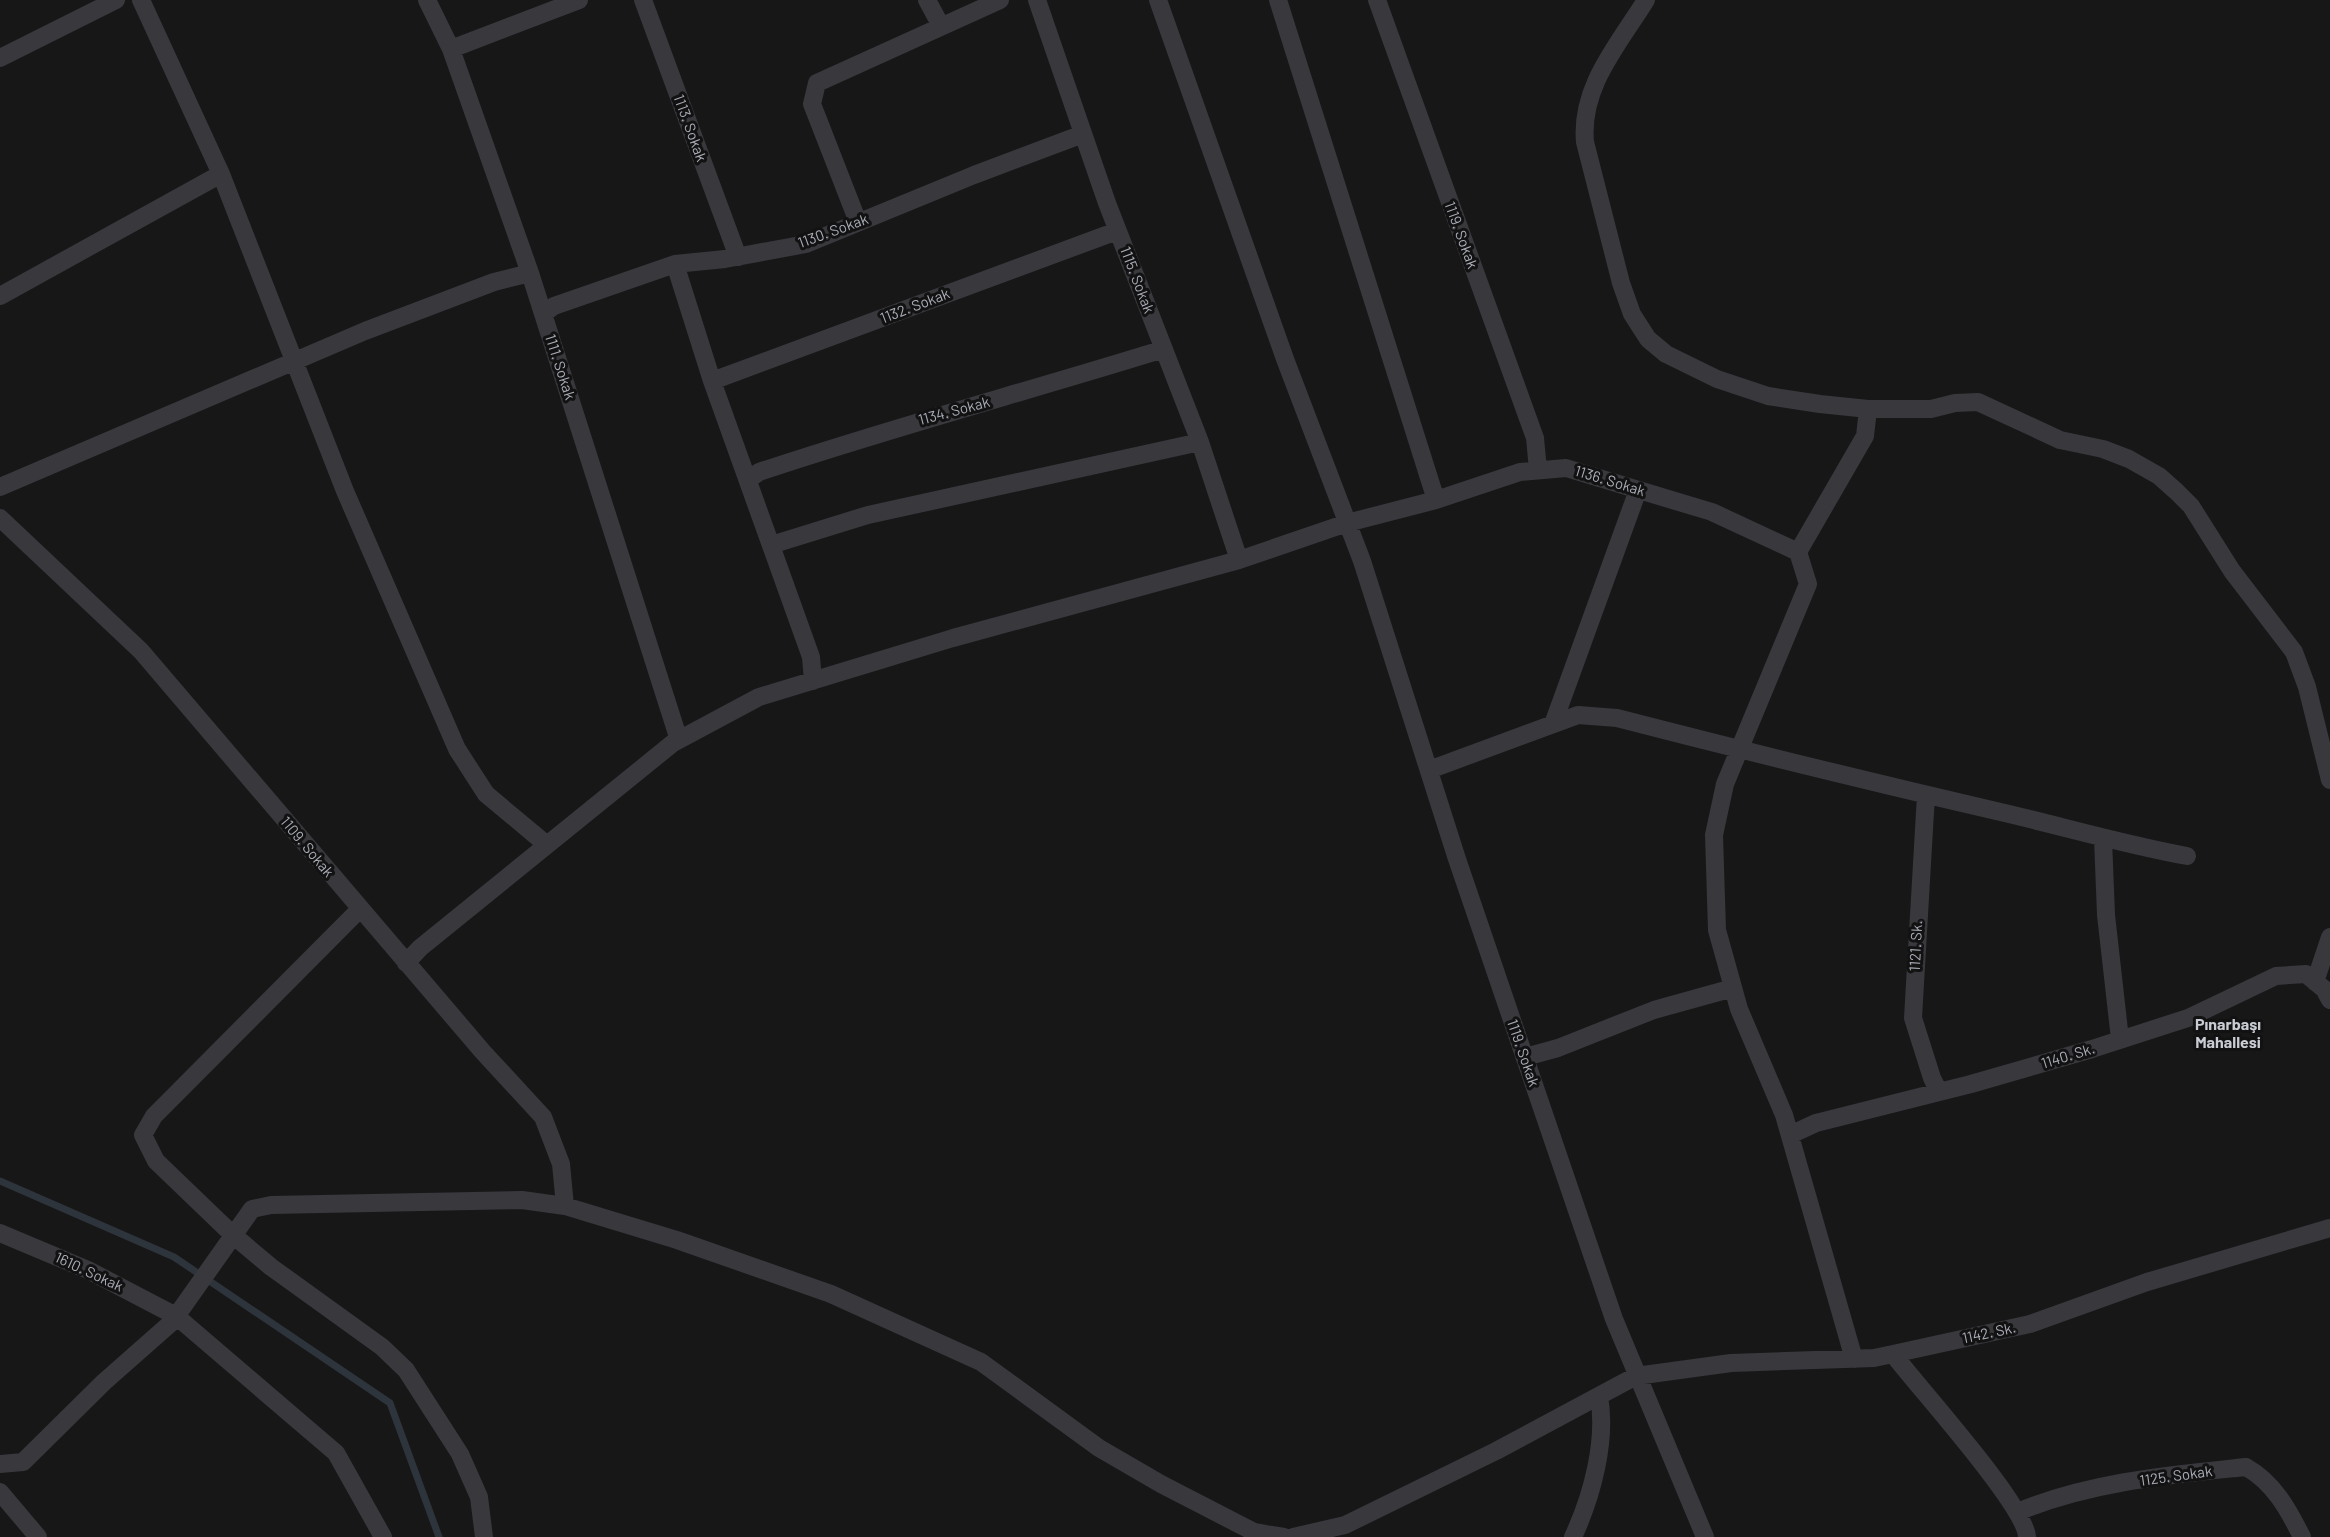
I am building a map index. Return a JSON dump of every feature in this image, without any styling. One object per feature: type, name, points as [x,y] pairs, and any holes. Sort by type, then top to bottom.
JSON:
[{"type":"street","points":[[0,58],[116,0]]},
{"type":"street","points":[[141,0],[221,174],[345,491],[457,749],[486,794],[547,845]]},
{"type":"street","name":"1111. Sokak","points":[[427,0],[451,49],[530,273],[679,740]]},
{"type":"street","points":[[451,49],[579,0]]},
{"type":"street","name":"1113. Sokak","points":[[643,0],[738,257]]},
{"type":"street","points":[[927,0],[941,26]]},
{"type":"street","points":[[858,222],[812,104],[817,83],[1000,0]]},
{"type":"street","name":"1115. Sokak","points":[[1036,0],[1117,231],[1200,442],[1239,560]]},
{"type":"street","name":"1119. Sokak","points":[[1158,0],[1285,359],[1362,561],[1429,770],[1614,1319],[1705,1537]]},
{"type":"street","points":[[1278,0],[1436,500]]},
{"type":"street","name":"1119. Sokak","points":[[1377,0],[1535,438],[1538,470]]},
{"type":"street","points":[[1646,0],[1589,94],[1583,121],[1586,142],[1621,283],[1632,314],[1648,339],[1666,354],[1717,380],[1768,396],[1868,409],[1931,409],[1955,403],[1978,402],[2060,440],[2103,449],[2129,459],[2159,476],[2191,506],[2232,571],[2294,651],[2307,687],[2330,780]]},
{"type":"street","name":"1130. Sokak","points":[[543,314],[554,306],[675,264],[738,257],[806,244],[974,175],[1083,134]]},
{"type":"street","points":[[0,296],[221,174]]},
{"type":"street","name":"1132. Sokak","points":[[712,381],[1117,231]]},
{"type":"street","points":[[675,264],[712,381],[811,657],[813,681]]},
{"type":"street","points":[[0,487],[408,315],[494,282],[530,273]]},
{"type":"street","name":"1134. Sokak","points":[[748,480],[759,472],[874,433],[1044,386],[1164,349]]},
{"type":"street","points":[[1854,1359],[1784,1115],[1739,1009],[1716,930],[1713,835],[1725,784],[1737,749],[1808,584],[1798,552],[1865,436],[1868,409]]},
{"type":"street","points":[[771,545],[868,515],[1200,442]]},
{"type":"street","name":"1136. Sokak","points":[[406,963],[420,948],[529,856],[547,845],[679,740],[759,697],[953,638],[1239,560],[1347,524],[1436,500],[1520,472],[1538,470],[1566,468],[1712,512],[1798,552]]},
{"type":"street","points":[[1553,724],[1638,490]]},
{"type":"street","name":"1109. Sokak","points":[[0,518],[141,651],[406,963],[543,1117],[561,1164],[565,1206]]},
{"type":"street","points":[[1429,770],[1578,715],[1617,718],[2103,839],[2187,856]]},
{"type":"street","name":"1121. Sk.","points":[[1926,795],[1913,1018],[1932,1078],[1940,1092]]},
{"type":"street","points":[[2103,839],[2106,915],[2120,1040]]},
{"type":"street","points":[[360,909],[154,1116],[143,1135],[156,1161],[231,1239],[382,1347],[406,1370],[460,1454],[479,1497],[484,1537]]},
{"type":"street","points":[[2330,938],[2315,982],[2330,1000]]},
{"type":"street","name":"1140. Sk.","points":[[1790,1135],[1816,1123],[1940,1092],[2188,1018],[2276,976],[2306,974],[2315,982]]},
{"type":"street","points":[[1525,1057],[1558,1048],[1654,1010],[1733,988]]},
{"type":"street","points":[[0,1464],[23,1462],[179,1312],[252,1209],[271,1205],[522,1200],[565,1206],[677,1240],[831,1294],[981,1362],[1099,1448],[1161,1484],[1254,1532],[1284,1537]]},
{"type":"street","name":"1142. Sk.","points":[[1636,1376],[1731,1363],[1854,1359],[1893,1354],[2030,1324],[2147,1282],[2330,1228]]},
{"type":"street","name":"1610. Sokak","points":[[0,1233],[179,1312],[336,1453],[374,1534]]},
{"type":"street","points":[[1893,1354],[2003,1489],[2027,1527],[2027,1537]]},
{"type":"street","points":[[1293,1537],[1345,1525],[1496,1451],[1636,1376]]},
{"type":"street","points":[[1574,1537],[1582,1519],[1598,1455],[1603,1415],[1599,1396]]},
{"type":"street","name":"1125. Sokak","points":[[2018,1512],[2043,1502],[2089,1489],[2246,1467],[2261,1476],[2278,1494],[2302,1537]]},
{"type":"street","points":[[0,1492],[38,1537]]},
{"type":"waterway","points":[[0,1181],[174,1257],[390,1403],[439,1537]]},
{"type":"district","name":"Pınarbaşı Mahallesi","points":[[2228,1033]]}]
